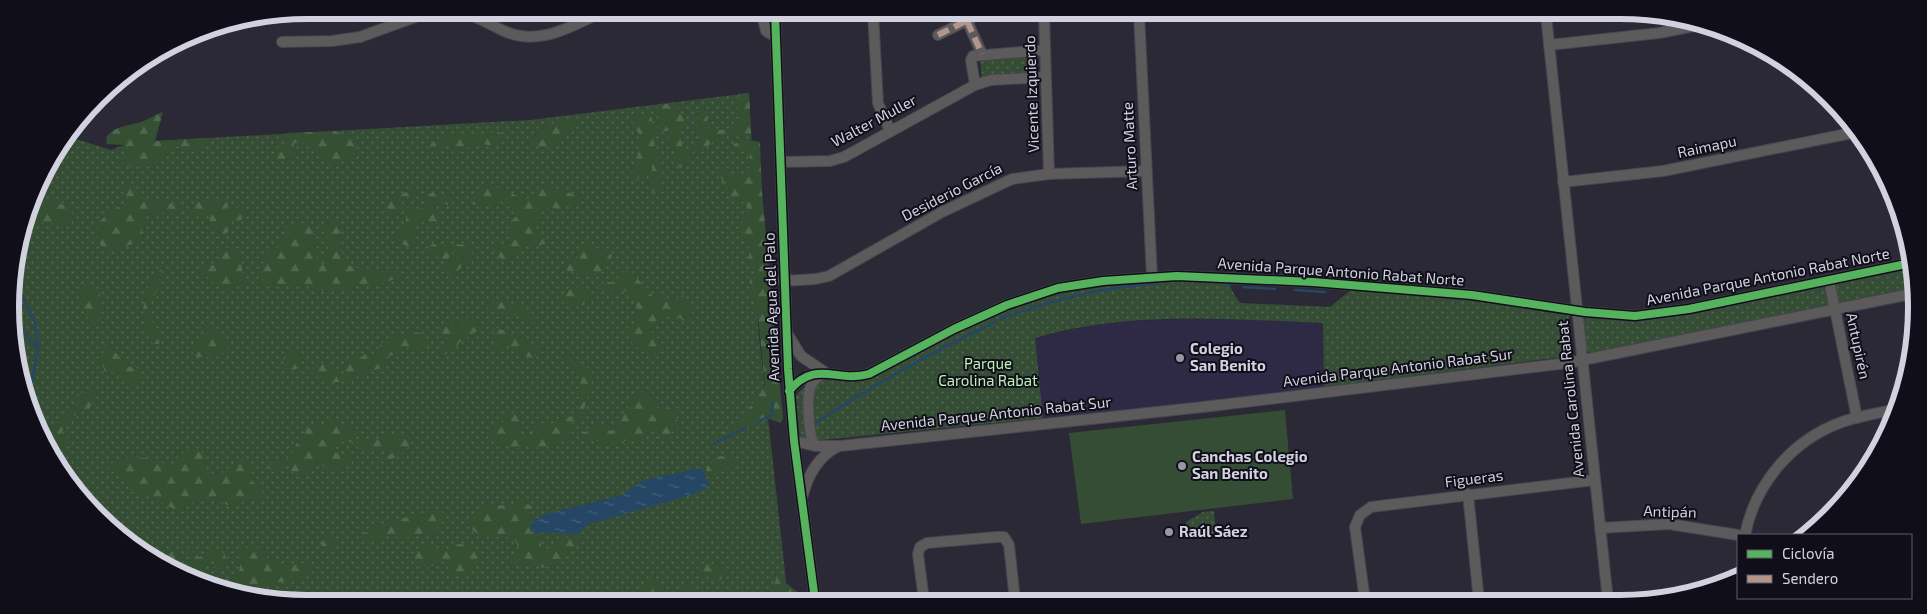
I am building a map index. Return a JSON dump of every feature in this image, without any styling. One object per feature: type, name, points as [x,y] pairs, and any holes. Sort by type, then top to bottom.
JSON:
[{"type":"street","points":[[282,42],[332,41],[360,37],[408,19]]},
{"type":"street","points":[[477,19],[512,34],[535,37],[560,32],[587,19]]},
{"type":"street","points":[[763,19],[766,32],[776,37]]},
{"type":"street","name":"Avenida Agua del Palo","points":[[775,19],[782,162],[783,281],[790,391],[794,441],[814,595]]},
{"type":"street","points":[[873,19],[878,103],[890,131]]},
{"type":"street","points":[[938,35],[969,19]]},
{"type":"street","points":[[971,19],[982,54]]},
{"type":"street","name":"Vicente Izquierdo","points":[[1044,19],[1049,174]]},
{"type":"street","name":"Arturo Matte","points":[[1140,19],[1152,277]]},
{"type":"street","name":"Avenida Carolina Rabat","points":[[1546,19],[1607,595]]},
{"type":"street","points":[[1549,45],[1659,34],[1689,27]]},
{"type":"street","points":[[975,85],[971,60],[973,56],[1046,50]]},
{"type":"street","name":"Walter Muller","points":[[782,162],[837,159],[975,85],[991,80],[1046,77]]},
{"type":"street","name":"Raimapu","points":[[1563,182],[1663,171],[1850,133]]},
{"type":"street","name":"Desiderio García","points":[[783,281],[816,279],[828,276],[942,212],[1003,182],[1022,176],[1146,171]]},
{"type":"street","name":"Avenida Parque Antonio Rabat Norte","points":[[790,391],[806,375],[825,373],[854,377],[869,374],[962,325],[1001,307],[1037,294],[1083,283],[1152,277],[1222,277],[1480,296],[1609,314],[1661,314],[1905,264]]},
{"type":"street","name":"Antupirén","points":[[1829,280],[1858,418]]},
{"type":"street","name":"Avenida Parque Antonio Rabat Sur","points":[[794,441],[816,446],[840,446],[1203,408],[1582,361],[1908,295]]},
{"type":"street","points":[[786,328],[791,343],[800,356],[825,373],[813,381],[810,392],[811,437],[816,446]]},
{"type":"street","points":[[1745,534],[1753,510],[1765,485],[1787,456],[1818,433],[1858,418],[1888,411]]},
{"type":"street","points":[[802,500],[806,483],[816,465],[832,450],[840,446]]},
{"type":"street","name":"Figueras","points":[[1364,595],[1355,534],[1360,515],[1376,505],[1595,480]]},
{"type":"street","points":[[1468,494],[1478,595]]},
{"type":"street","name":"Antipán","points":[[1600,528],[1669,524],[1737,535]]},
{"type":"street","points":[[923,595],[918,554],[920,547],[928,543],[1004,538],[1009,545],[1014,595]]},
{"type":"shaded area","name":"Colegio San Benito","points":[[1218,318],[1323,323],[1324,387],[1184,405],[1043,418],[1034,338],[1101,323]]},
{"type":"green space","points":[[1034,54],[1038,57],[1037,71],[1034,73],[982,77],[980,60]]},
{"type":"green space","points":[[749,93],[758,327],[788,595],[288,595],[269,593],[214,580],[163,557],[117,524],[90,497],[67,467],[48,434],[29,382],[24,363],[19,326],[21,269],[34,214],[48,180],[74,138],[111,150],[131,142],[530,120]]},
{"type":"green space","points":[[749,93],[751,134],[741,133],[718,138],[703,150],[689,155],[685,165],[681,168],[673,164],[676,147],[669,144],[667,138],[673,131],[665,131],[654,137],[655,151],[662,165],[662,188],[655,194],[652,191],[652,165],[635,182],[630,181],[642,140],[632,122],[635,117],[648,113],[652,118],[653,128],[657,128],[659,124],[657,105],[675,103],[685,121],[680,135],[683,150],[689,151],[700,142],[696,125],[699,109],[706,111],[708,129],[729,128],[740,121],[737,105],[738,94]]},
{"type":"green space","points":[[163,112],[155,141],[208,138],[206,147],[202,150],[183,150],[176,145],[156,164],[140,167],[119,161],[128,149],[124,145],[107,144],[106,138],[110,133]]},
{"type":"green space","points":[[574,121],[576,126],[563,134],[559,145],[552,148],[533,146],[531,141],[550,124]]},
{"type":"green space","points":[[335,131],[354,139],[358,145],[349,160],[330,164],[311,148],[301,143],[294,143],[292,159],[278,160],[274,156],[276,149],[283,144],[287,133]]},
{"type":"green space","points":[[499,132],[504,135],[500,146],[471,146],[466,148],[459,157],[452,156],[453,145],[448,145],[436,155],[428,148],[441,138]]},
{"type":"green space","points":[[748,140],[760,142],[762,192],[783,418],[781,423],[769,419],[737,431],[719,441],[717,436],[739,422],[765,386],[758,318],[752,311],[757,300],[750,289],[750,277],[756,273],[749,266],[749,248],[742,235],[742,221],[748,208],[743,202],[733,201],[729,198],[730,192],[718,174],[720,166],[734,175],[740,176],[749,169],[750,152],[737,151],[733,144]]},
{"type":"green space","points":[[127,182],[140,190],[147,202],[161,200],[184,208],[179,213],[166,212],[153,215],[145,210],[141,239],[136,243],[109,251],[99,243],[98,224],[104,217],[129,201],[124,190]]},
{"type":"green space","points":[[487,185],[528,199],[534,199],[537,188],[549,186],[579,196],[580,201],[563,209],[540,207],[536,230],[549,240],[548,243],[537,246],[524,245],[517,255],[505,260],[501,259],[491,247],[508,244],[510,235],[508,223],[517,216],[515,210],[504,203],[474,205],[471,197]]},
{"type":"green space","points":[[414,190],[417,195],[402,199],[402,205],[415,209],[425,208],[428,206],[425,198],[427,194],[434,193],[437,197],[449,195],[454,198],[454,201],[448,205],[436,200],[435,205],[439,223],[434,227],[428,226],[423,222],[416,222],[413,228],[416,242],[413,247],[409,248],[396,240],[397,235],[406,224],[406,211],[398,212],[391,216],[387,206],[392,198]]},
{"type":"green space","points":[[216,199],[229,203],[225,209],[228,213],[235,211],[238,207],[245,209],[247,213],[241,220],[228,222],[228,232],[219,237],[220,232],[212,226],[208,216],[199,217],[191,214],[192,207],[198,202],[211,202]]},
{"type":"green space","points":[[48,201],[68,206],[73,210],[71,218],[64,224],[38,224],[28,235],[38,204]]},
{"type":"green space","points":[[332,220],[340,222],[343,229],[339,243],[344,264],[376,273],[394,269],[400,271],[401,277],[380,284],[355,286],[346,291],[315,290],[303,284],[260,285],[265,254],[272,251],[282,242],[289,224],[308,223],[313,229],[315,251],[320,264],[325,264],[328,249],[326,226]]},
{"type":"green space","points":[[433,244],[461,244],[470,248],[473,252],[459,270],[448,275],[445,271],[445,266],[459,256],[453,252],[449,258],[444,260],[428,253],[428,247]]},
{"type":"green space","points":[[587,244],[598,251],[607,250],[612,256],[606,266],[594,275],[566,270],[566,263],[577,258],[580,247]]},
{"type":"green space","points":[[233,246],[242,260],[242,271],[248,285],[229,288],[220,287],[200,272],[203,268],[219,263],[220,251]]},
{"type":"green space","points":[[162,269],[163,280],[149,304],[152,321],[161,337],[159,344],[153,344],[146,328],[143,313],[145,298],[150,284]]},
{"type":"green space","points":[[1906,269],[1908,290],[1843,303],[1838,301],[1835,286],[1839,282]]},
{"type":"green space","points":[[623,271],[631,271],[654,298],[660,296],[672,300],[684,295],[692,314],[685,322],[676,315],[670,314],[666,318],[653,322],[648,331],[656,335],[661,350],[657,358],[643,348],[633,347],[628,328],[633,324],[638,314],[633,297],[628,291],[610,293],[597,287],[604,282],[615,282]]},
{"type":"green space","name":"Parque Carolina Rabat","points":[[1148,281],[1226,281],[1240,303],[1330,307],[1351,290],[1493,303],[1569,315],[1570,356],[1324,387],[1323,323],[1178,318],[1106,323],[1070,329],[1035,338],[1043,418],[812,441],[800,437],[795,397],[803,388],[811,383],[819,380],[866,380],[975,322],[1013,307],[1046,297],[1080,290]]},
{"type":"green space","points":[[88,285],[100,290],[100,317],[99,322],[93,328],[82,305],[81,288]]},
{"type":"green space","points":[[1821,286],[1827,289],[1830,301],[1828,306],[1593,354],[1587,351],[1583,320],[1589,316],[1621,319]]},
{"type":"green space","points":[[579,287],[586,290],[589,296],[584,305],[564,304],[562,300],[570,289]]},
{"type":"green space","points":[[504,301],[518,305],[530,312],[537,318],[536,323],[528,323],[520,315],[491,311],[487,307],[491,302],[498,303]]},
{"type":"green space","points":[[470,314],[475,318],[475,325],[480,329],[460,342],[453,351],[446,354],[440,353],[439,349],[449,341],[448,338],[439,337],[437,332],[439,328],[449,322],[465,322]]},
{"type":"green space","points":[[207,327],[216,329],[225,338],[228,351],[212,357],[196,357],[191,350]]},
{"type":"green space","points":[[494,327],[515,335],[544,351],[532,358],[514,351],[507,343],[501,344],[499,350],[493,349]]},
{"type":"green space","points":[[410,332],[423,334],[429,346],[422,349],[404,347],[401,352],[387,357],[383,368],[337,382],[327,382],[309,369],[310,364],[321,363],[335,374],[342,375],[353,357],[362,357],[367,352],[370,358],[375,359],[381,343]]},
{"type":"green space","points":[[109,345],[127,366],[139,369],[136,385],[129,385],[118,373],[105,372],[103,366],[98,363],[98,358],[103,353],[103,346]]},
{"type":"green space","points":[[292,352],[298,355],[301,361],[298,367],[292,370],[286,367],[283,361],[286,355]]},
{"type":"green space","points":[[563,355],[586,366],[592,379],[582,418],[569,424],[569,439],[539,448],[524,446],[514,449],[489,438],[488,434],[499,422],[506,422],[507,416],[512,413],[522,419],[521,434],[528,435],[539,421],[545,425],[552,424],[562,418],[573,415],[577,411],[581,400],[580,380],[576,370]]},
{"type":"green space","points":[[92,390],[95,398],[89,409],[72,417],[61,433],[62,438],[66,437],[73,440],[72,444],[59,449],[59,454],[50,438],[53,431],[72,410],[78,394]]},
{"type":"green space","points":[[638,391],[650,397],[661,410],[668,408],[675,411],[679,427],[671,432],[673,440],[664,442],[660,439],[658,432],[648,432],[639,441],[627,440],[621,443],[602,444],[600,441],[588,442],[582,439],[583,433],[598,424],[605,424],[610,431],[615,429]]},
{"type":"green space","name":"Canchas Colegio San Benito","points":[[1285,410],[1293,499],[1081,524],[1069,433]]},
{"type":"green space","points":[[330,421],[352,428],[357,440],[370,441],[394,434],[403,434],[409,438],[410,442],[408,447],[397,457],[382,462],[376,461],[379,457],[386,457],[393,453],[392,451],[362,451],[352,442],[345,441],[334,446],[336,453],[351,455],[355,460],[341,469],[325,468],[319,462],[314,463],[311,475],[294,474],[288,466],[282,466],[276,472],[269,469],[268,464],[270,461],[286,461],[295,449],[296,444],[304,439],[304,429],[318,427]]},
{"type":"green space","points":[[186,449],[199,450],[206,456],[205,468],[210,475],[215,475],[231,468],[241,458],[247,459],[251,480],[261,489],[264,498],[258,501],[245,498],[240,505],[227,505],[214,497],[210,497],[174,509],[148,495],[137,494],[130,490],[122,474],[106,467],[108,464],[129,457],[146,458],[170,465]]},
{"type":"green space","points":[[721,456],[732,458],[734,464],[713,477],[708,475],[706,468],[711,460]]},
{"type":"green space","points":[[524,501],[532,507],[529,529],[532,534],[541,535],[541,548],[546,550],[554,549],[569,537],[581,534],[583,539],[581,544],[570,549],[562,561],[545,568],[529,564],[512,564],[511,555],[521,553],[514,538],[483,536],[473,530],[469,524],[480,506],[514,505]]},
{"type":"green space","points":[[436,509],[447,515],[433,534],[415,535],[401,540],[392,533],[368,543],[362,541],[363,533],[373,530],[379,525]]},
{"type":"green space","points":[[1214,511],[1216,534],[1187,537],[1186,522],[1203,512]]},
{"type":"green space","points":[[333,534],[336,542],[335,549],[326,552],[320,543]]},
{"type":"green space","points":[[463,544],[470,546],[480,558],[476,567],[464,574],[450,572],[445,561],[426,568],[414,565],[415,552],[424,546],[448,550],[450,545]]},
{"type":"green space","points":[[256,547],[262,550],[269,560],[275,560],[282,567],[309,563],[309,568],[298,579],[270,584],[266,589],[272,593],[280,590],[303,591],[306,595],[269,593],[226,583],[225,580],[239,571],[241,562],[237,553],[238,549]]},
{"type":"green space","points":[[188,548],[199,557],[205,555],[209,549],[213,552],[225,553],[226,563],[220,569],[214,568],[215,562],[212,559],[207,561],[201,573],[199,574],[165,558],[168,553],[177,553],[183,563],[187,564],[192,559],[185,552]]},
{"type":"green space","points":[[705,563],[719,565],[725,570],[723,578],[719,580],[698,574],[698,566]]},
{"type":"green space","points":[[777,576],[800,595],[779,595],[774,586]]},
{"type":"green space","points":[[647,582],[660,582],[663,589],[659,595],[612,595],[639,594]]},
{"type":"green space","points":[[689,586],[694,595],[681,595],[682,590]]},
{"type":"green space","points":[[731,592],[734,595],[720,595]]},
{"type":"water","points":[[702,468],[709,487],[691,495],[589,524],[577,534],[533,532],[530,528],[534,521],[546,514],[622,495],[644,480]]},
{"type":"waterway","points":[[1000,319],[1078,295],[1159,283]]},
{"type":"waterway","points":[[1243,287],[1275,289]]},
{"type":"waterway","points":[[1295,290],[1325,292]]},
{"type":"waterway","points":[[19,291],[35,322],[38,349]]},
{"type":"waterway","points":[[814,424],[903,370],[995,322]]},
{"type":"waterway","points":[[19,328],[38,349],[31,388]]},
{"type":"waterway","points":[[759,421],[772,415],[773,403]]},
{"type":"waterway","points":[[713,444],[746,428]]},
{"type":"marked path","points":[[938,35],[970,19]]},
{"type":"marked path","points":[[967,21],[982,54]]},
{"type":"cycle path","points":[[775,19],[788,369],[794,441],[814,595]]},
{"type":"cycle path","points":[[789,391],[799,381],[817,374],[846,376],[869,374],[954,329],[1007,305],[1058,288],[1103,281],[1177,276],[1313,282],[1472,295],[1585,312],[1635,316],[1689,309],[1905,264]]},
{"type":"place","name":"Colegio San Benito","points":[[1180,358]]},
{"type":"place","name":"Canchas Colegio San Benito","points":[[1182,466]]},
{"type":"place","name":"Raúl Sáez","points":[[1169,532]]}]
